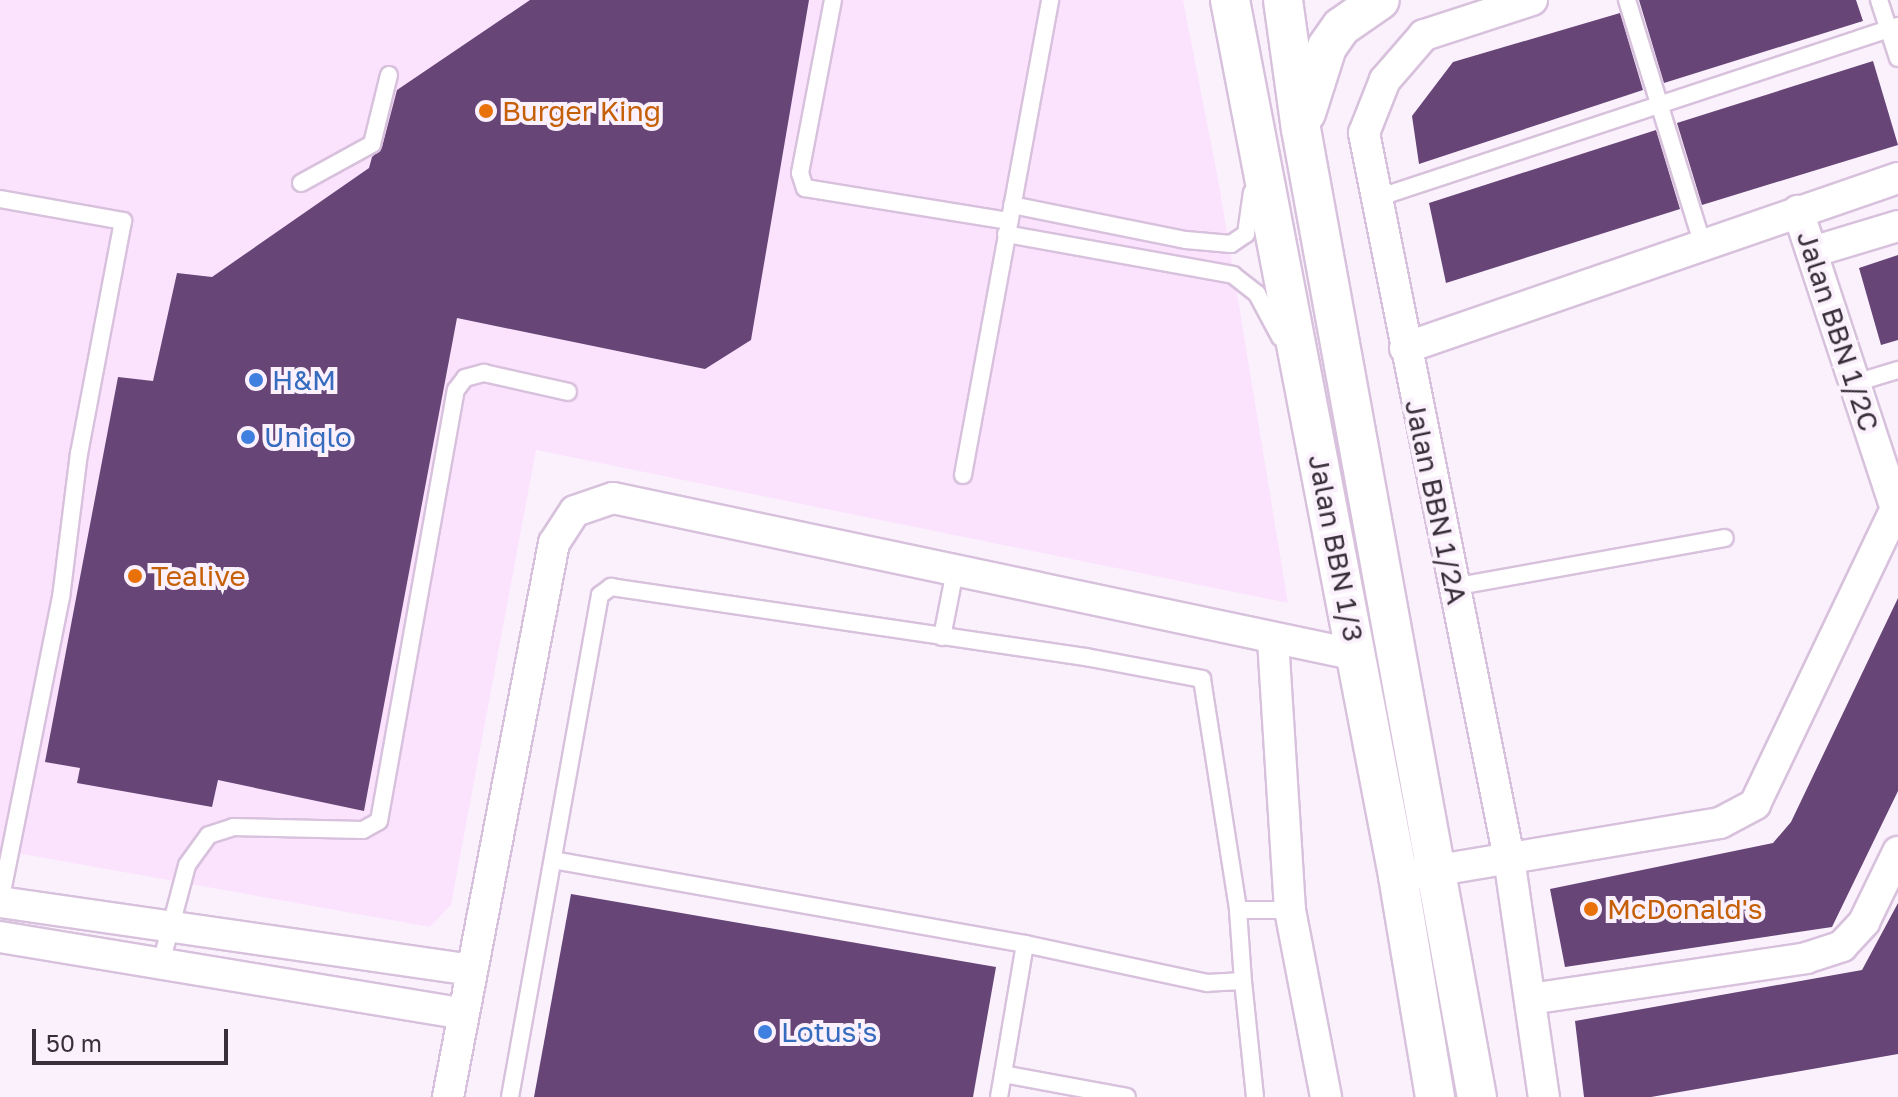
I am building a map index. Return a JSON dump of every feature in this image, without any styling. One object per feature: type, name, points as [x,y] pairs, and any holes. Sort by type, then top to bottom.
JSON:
[{"type":"street","name":"Jalan BBN 1/3","points":[[1230,0],[1357,655],[1435,1097]]},
{"type":"street","points":[[1236,38],[1285,10],[1354,0]]},
{"type":"street","points":[[1301,129],[1327,47],[1341,27],[1380,0]]},
{"type":"street","name":"Jalan BBN 1/2A","points":[[1532,0],[1424,35],[1385,80],[1364,133],[1509,858],[1546,1093]]},
{"type":"street","name":"Jalan BBN 1/3","points":[[1285,10],[1301,129],[1377,527],[1477,1097]]},
{"type":"street","points":[[1798,211],[1898,178]]},
{"type":"street","name":"Jalan BBN 1/2C","points":[[1398,876],[1720,823],[1755,804],[1893,524],[1892,495],[1798,211],[1405,348]]},
{"type":"street","points":[[1812,252],[1898,226]]},
{"type":"street","points":[[448,1097],[554,543],[575,511],[613,498],[1273,640],[1357,655],[1370,650],[1377,632],[1370,554],[1377,527]]},
{"type":"street","points":[[1273,640],[1290,910],[1326,1097]]},
{"type":"street","points":[[1530,999],[1806,958],[1842,946],[1864,922],[1898,852]]},
{"type":"street","points":[[0,902],[471,970]]},
{"type":"street","points":[[0,937],[463,1014]]},
{"type":"lane","points":[[833,0],[800,173],[805,188],[1009,220],[1231,244],[1246,234],[1252,219],[1252,123]]},
{"type":"lane","points":[[963,475],[1050,0]]},
{"type":"lane","points":[[1627,0],[1703,246]]},
{"type":"lane","points":[[1879,0],[1893,28],[1898,58]]},
{"type":"lane","points":[[1377,198],[1659,102],[1893,28]]},
{"type":"lane","points":[[301,183],[372,144],[389,75]]},
{"type":"lane","points":[[0,199],[123,221],[79,453],[61,597],[0,902]]},
{"type":"lane","points":[[1009,220],[1233,275],[1257,294],[1305,389]]},
{"type":"lane","points":[[1855,383],[1898,370]]},
{"type":"lane","points":[[161,963],[187,865],[195,850],[221,829],[363,830],[379,821],[456,390],[465,378],[484,373],[568,392]]},
{"type":"lane","points":[[1453,587],[1725,538]]},
{"type":"lane","points":[[942,637],[955,571]]},
{"type":"lane","points":[[510,1097],[604,589],[942,637],[1202,679],[1238,910],[1255,1097]]},
{"type":"lane","points":[[554,860],[1025,944],[1207,983],[1243,981]]},
{"type":"lane","points":[[1238,910],[1290,910]]},
{"type":"lane","points":[[999,1097],[1025,944]]},
{"type":"lane","points":[[1003,1074],[1127,1097]]},
{"type":"shaded area","points":[[0,0],[1183,0],[1219,184],[1288,603],[536,450],[451,905],[430,927],[0,850]]},
{"type":"building","points":[[530,0],[809,0],[751,340],[705,369],[457,318],[364,811],[218,780],[212,807],[77,783],[80,768],[45,762],[118,377],[153,381],[177,273],[212,277],[369,168],[372,157],[382,147],[397,90]]},
{"type":"building","points":[[1639,0],[1856,0],[1863,21],[1664,83]]},
{"type":"building","points":[[1620,13],[1643,90],[1419,164],[1412,116],[1453,62]]},
{"type":"building","points":[[1873,61],[1898,145],[1702,205],[1677,123]]},
{"type":"building","points":[[1656,130],[1680,209],[1446,283],[1429,203]]},
{"type":"building","points":[[1898,255],[1898,340],[1881,345],[1859,268]]},
{"type":"building","points":[[1898,598],[1898,791],[1832,927],[1565,967],[1550,889],[1773,843],[1791,822]]},
{"type":"building","name":"Lotus's","points":[[571,894],[996,967],[973,1097],[534,1097]]},
{"type":"building","points":[[1898,903],[1898,1054],[1651,1097],[1584,1097],[1575,1021],[1862,970]]},
{"type":"place","name":"Burger King","points":[[486,111]]},
{"type":"place","name":"H&M","points":[[256,380]]},
{"type":"place","name":"Uniqlo","points":[[248,437]]},
{"type":"place","name":"Tealive","points":[[135,576]]},
{"type":"place","name":"McDonald's","points":[[1591,909]]},
{"type":"place","name":"Lotus's","points":[[765,1032]]}]
